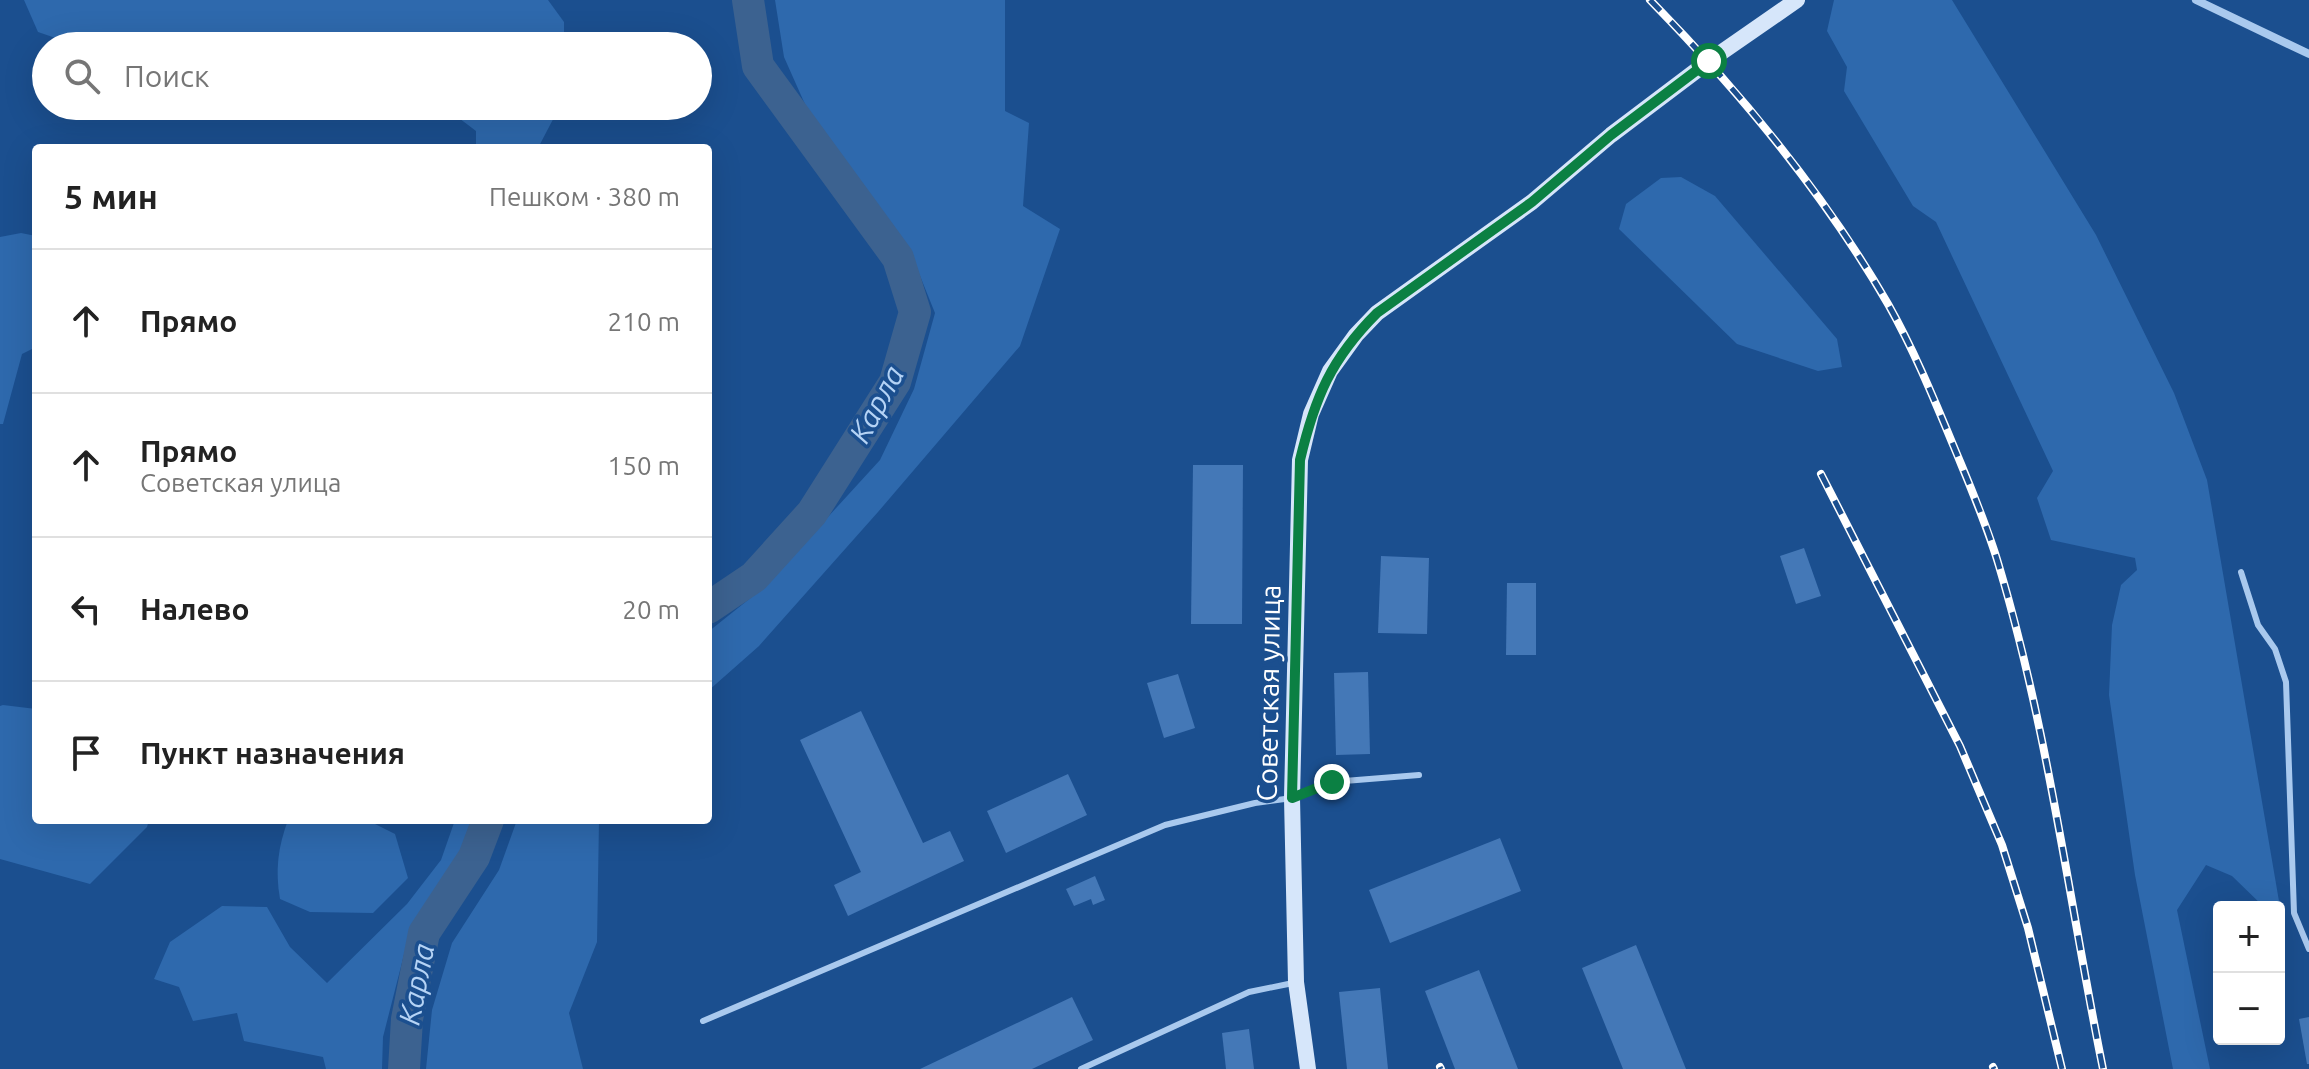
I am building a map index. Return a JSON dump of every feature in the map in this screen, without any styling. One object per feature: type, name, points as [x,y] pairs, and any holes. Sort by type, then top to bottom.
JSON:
[{"type":"street","name":"Советская улица","points":[[1308,1069],[1296,982],[1292,798],[1300,460],[1311,414],[1330,371],[1356,335],[1377,313],[1532,202],[1611,135],[1709,61],[1797,0]]},
{"type":"street","points":[[2196,0],[2309,54]]},
{"type":"lane","points":[[2241,572],[2258,625],[2275,649],[2286,682],[2294,913],[2309,949]]},
{"type":"lane","points":[[703,1021],[1165,825],[1255,803],[1292,798],[1332,782],[1419,775]]},
{"type":"lane","points":[[1081,1069],[1249,992],[1296,982]]},
{"type":"shaded area","points":[[24,0],[548,0],[564,22],[564,32],[38,32]]},
{"type":"shaded area","points":[[775,0],[1005,0],[1005,111],[1029,123],[1023,206],[1060,229],[1020,346],[759,646],[712,687],[712,629],[763,588],[880,460],[914,389],[935,313],[910,251],[820,138],[784,57]]},
{"type":"shaded area","points":[[1834,0],[1952,0],[2096,235],[2174,393],[2207,480],[2279,901],[2258,901],[2232,876],[2206,865],[2177,910],[2210,1069],[2173,1069],[2135,875],[2109,695],[2112,625],[2121,585],[2137,570],[2135,558],[2051,540],[2037,498],[2053,471],[1936,222],[1913,206],[1844,91],[1847,67],[1827,31]]},
{"type":"shaded area","points":[[461,120],[553,120],[540,144],[476,144],[476,131]]},
{"type":"shaded area","points":[[1681,177],[1715,196],[1837,339],[1842,367],[1818,371],[1737,344],[1619,229],[1626,204],[1661,178]]},
{"type":"shaded area","points":[[21,233],[32,235],[32,349],[22,354],[3,424],[0,424],[0,237]]},
{"type":"shaded area","points":[[0,706],[32,709],[32,824],[148,824],[90,884],[0,859]]},
{"type":"shaded area","points":[[287,824],[375,824],[395,834],[408,878],[373,913],[310,912],[280,899],[278,859]]},
{"type":"shaded area","points":[[454,824],[470,824],[458,861],[410,931],[383,1037],[382,1069],[326,1069],[323,1057],[244,1041],[237,1013],[193,1021],[179,987],[154,979],[170,942],[222,906],[267,907],[290,947],[327,983],[407,904],[441,860]]},
{"type":"shaded area","points":[[516,824],[599,824],[597,942],[569,1013],[583,1069],[426,1069],[432,1010],[452,943],[499,870]]},
{"type":"building","points":[[1193,465],[1243,465],[1242,624],[1191,624]]},
{"type":"building","points":[[1804,548],[1821,596],[1796,604],[1780,556]]},
{"type":"building","points":[[1381,556],[1429,558],[1427,634],[1378,633]]},
{"type":"building","points":[[1507,583],[1536,583],[1536,655],[1506,655]]},
{"type":"building","points":[[1368,672],[1370,754],[1336,755],[1334,673]]},
{"type":"building","points":[[1178,674],[1195,728],[1164,738],[1147,683]]},
{"type":"building","points":[[861,711],[923,843],[950,831],[964,861],[848,916],[834,885],[861,872],[800,740]]},
{"type":"building","points":[[1068,774],[1087,815],[1006,853],[987,811]]},
{"type":"building","points":[[1500,838],[1521,891],[1390,943],[1369,890]]},
{"type":"building","points":[[1095,876],[1105,900],[1093,905],[1091,899],[1074,906],[1066,889]]},
{"type":"building","points":[[1636,945],[1686,1069],[1623,1069],[1582,968]]},
{"type":"building","points":[[1479,970],[1518,1069],[1455,1069],[1425,991]]},
{"type":"building","points":[[1380,988],[1388,1069],[1347,1069],[1339,992]]},
{"type":"building","points":[[1072,997],[1093,1040],[1032,1069],[920,1069]]},
{"type":"building","points":[[2309,1017],[2309,1064],[2307,1064],[2299,1019]]},
{"type":"building","points":[[1249,1029],[1254,1069],[1226,1069],[1222,1033]]},
{"type":"waterway","name":"Карла","points":[[712,605],[754,577],[812,513],[895,382],[915,312],[898,258],[758,66],[748,0]]},
{"type":"waterway","name":"Карла","points":[[404,1069],[407,1019],[424,933],[474,857],[486,824]]},
{"type":"railway","points":[[1650,0],[1748,107],[1808,183],[1888,304],[1939,411],[1989,536],[2016,628],[2044,753],[2103,1069]]},
{"type":"railway","points":[[1821,474],[1960,746],[2002,845],[2028,928],[2062,1069]]},
{"type":"route","points":[[1332,782],[1292,798],[1300,460],[1311,414],[1330,371],[1356,335],[1377,313],[1532,202],[1611,135],[1709,61]]}]
